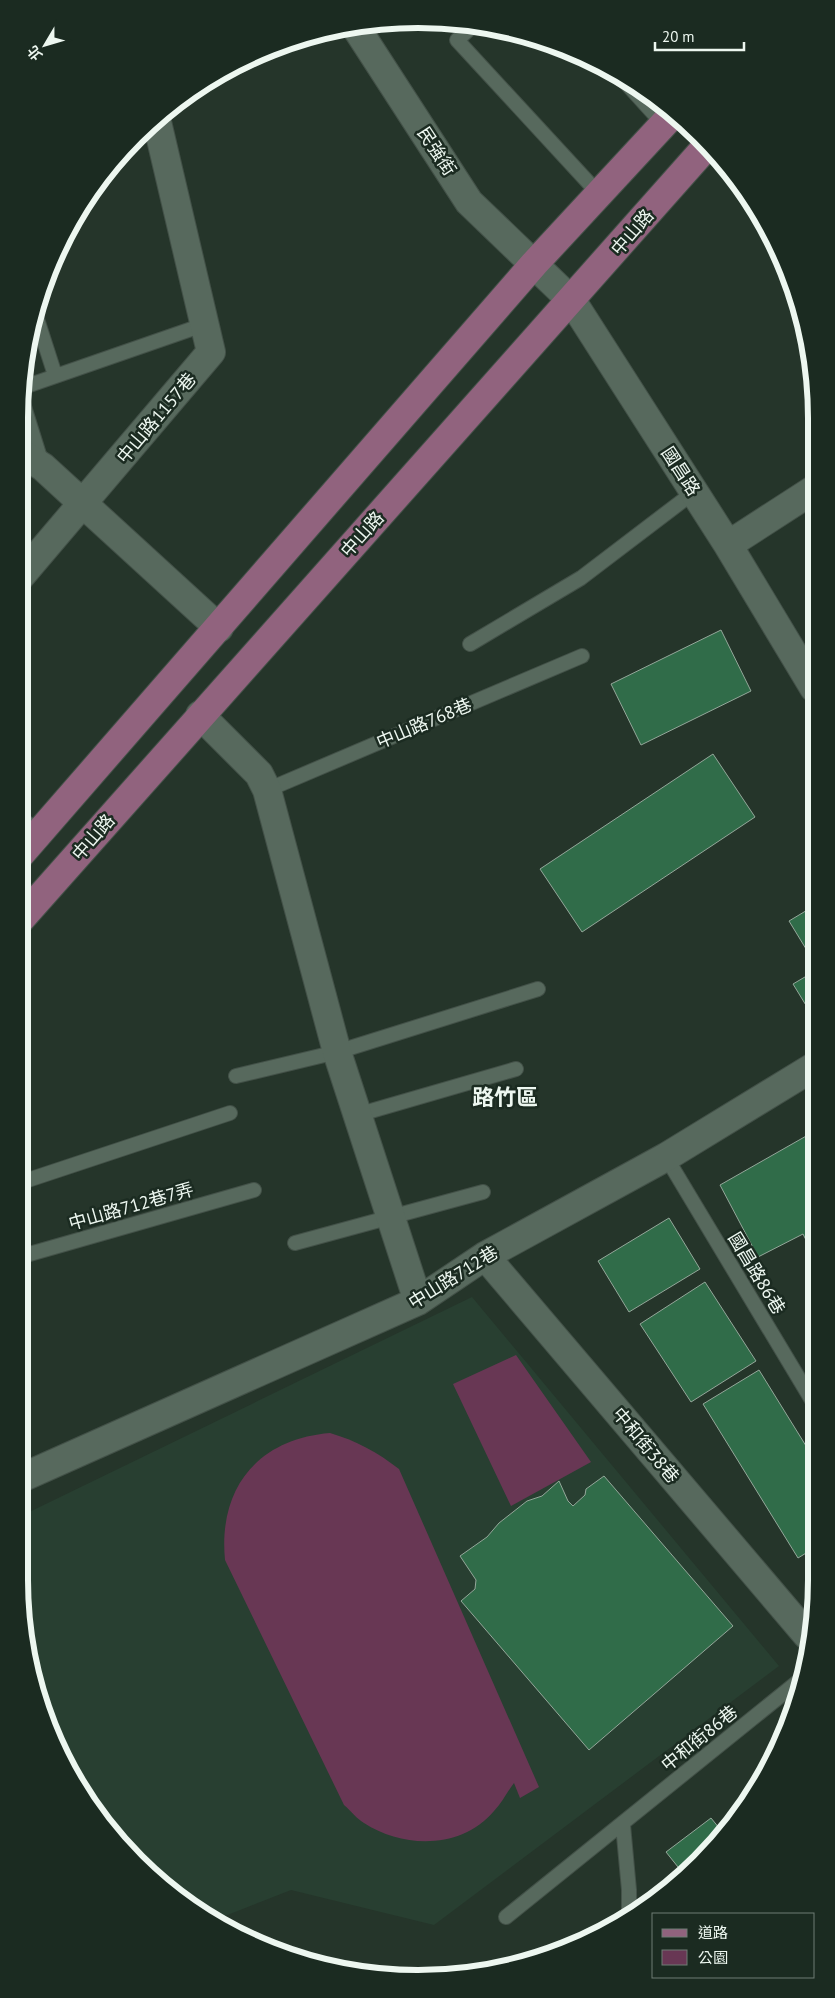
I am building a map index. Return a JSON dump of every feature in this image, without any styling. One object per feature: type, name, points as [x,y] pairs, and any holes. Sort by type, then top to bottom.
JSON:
[{"type":"main road","points":[[28,836],[220,628],[534,264],[669,119]]},
{"type":"main road","name":"中山路","points":[[28,911],[200,715],[572,301],[702,151]]},
{"type":"street","name":"民強街","points":[[359,32],[469,202],[534,264]]},
{"type":"street","name":"中山路1157巷","points":[[28,568],[210,352],[158,126]]},
{"type":"street","name":"國昌路","points":[[534,264],[572,301],[728,545],[808,678]]},
{"type":"street","points":[[28,458],[43,467],[220,628]]},
{"type":"street","points":[[728,545],[808,493]]},
{"type":"street","points":[[200,715],[259,774],[267,790],[337,1052],[392,1216],[418,1301]]},
{"type":"street","name":"中山路712巷","points":[[28,1475],[418,1301],[485,1256],[666,1157],[808,1070]]},
{"type":"street","name":"中和街38巷","points":[[485,1256],[804,1631]]},
{"type":"lane","points":[[467,31],[457,40],[599,194]]},
{"type":"lane","points":[[39,325],[55,375]]},
{"type":"lane","points":[[29,385],[203,325]]},
{"type":"lane","points":[[28,419],[43,467]]},
{"type":"lane","points":[[470,644],[581,578],[694,492]]},
{"type":"lane","name":"中山路768巷","points":[[267,790],[582,656]]},
{"type":"lane","points":[[236,1076],[337,1052],[538,989]]},
{"type":"lane","points":[[357,1114],[516,1069]]},
{"type":"lane","points":[[28,1180],[230,1112]]},
{"type":"lane","name":"國昌路86巷","points":[[666,1157],[808,1394]]},
{"type":"lane","name":"中山路712巷7弄","points":[[28,1254],[254,1190]]},
{"type":"lane","points":[[295,1243],[482,1192]]},
{"type":"lane","name":"中和街86巷","points":[[506,1917],[793,1686]]},
{"type":"lane","points":[[622,1825],[629,1890],[629,1908]]},
{"type":"shaded area","points":[[472,1297],[779,1666],[434,1925],[291,1890],[221,1917],[201,1905],[160,1874],[124,1838],[93,1797],[80,1776],[57,1730],[41,1681],[31,1631],[28,1606],[28,1513]]},
{"type":"green space","points":[[516,1355],[591,1462],[511,1506],[453,1384]]},
{"type":"green space","points":[[330,1433],[366,1448],[383,1457],[399,1469],[539,1787],[520,1798],[514,1783],[497,1808],[481,1823],[466,1833],[432,1841],[414,1841],[380,1832],[356,1817],[344,1805],[225,1560],[225,1534],[228,1511],[236,1490],[248,1472],[263,1457],[282,1445],[305,1437]]},
{"type":"building","points":[[721,630],[751,691],[641,745],[611,684]]},
{"type":"building","points":[[713,754],[755,817],[582,932],[540,869]]},
{"type":"building","points":[[808,910],[808,952],[789,921]]},
{"type":"building","points":[[808,975],[808,1009],[793,984]]},
{"type":"building","points":[[808,1135],[808,1244],[803,1234],[758,1257],[720,1185]]},
{"type":"building","points":[[669,1218],[700,1269],[629,1312],[598,1261]]},
{"type":"building","points":[[705,1282],[756,1361],[691,1402],[640,1324]]},
{"type":"building","points":[[759,1370],[808,1449],[808,1552],[798,1558],[703,1404]]},
{"type":"building","points":[[604,1476],[733,1626],[589,1750],[461,1601],[475,1589],[476,1580],[460,1556],[487,1537],[499,1523],[527,1501],[542,1496],[559,1481],[568,1501],[573,1506],[585,1495],[586,1489]]},
{"type":"building","points":[[711,1818],[719,1828],[680,1869],[666,1852]]},
{"type":"district","name":"路竹區","points":[[505,1097]]}]
